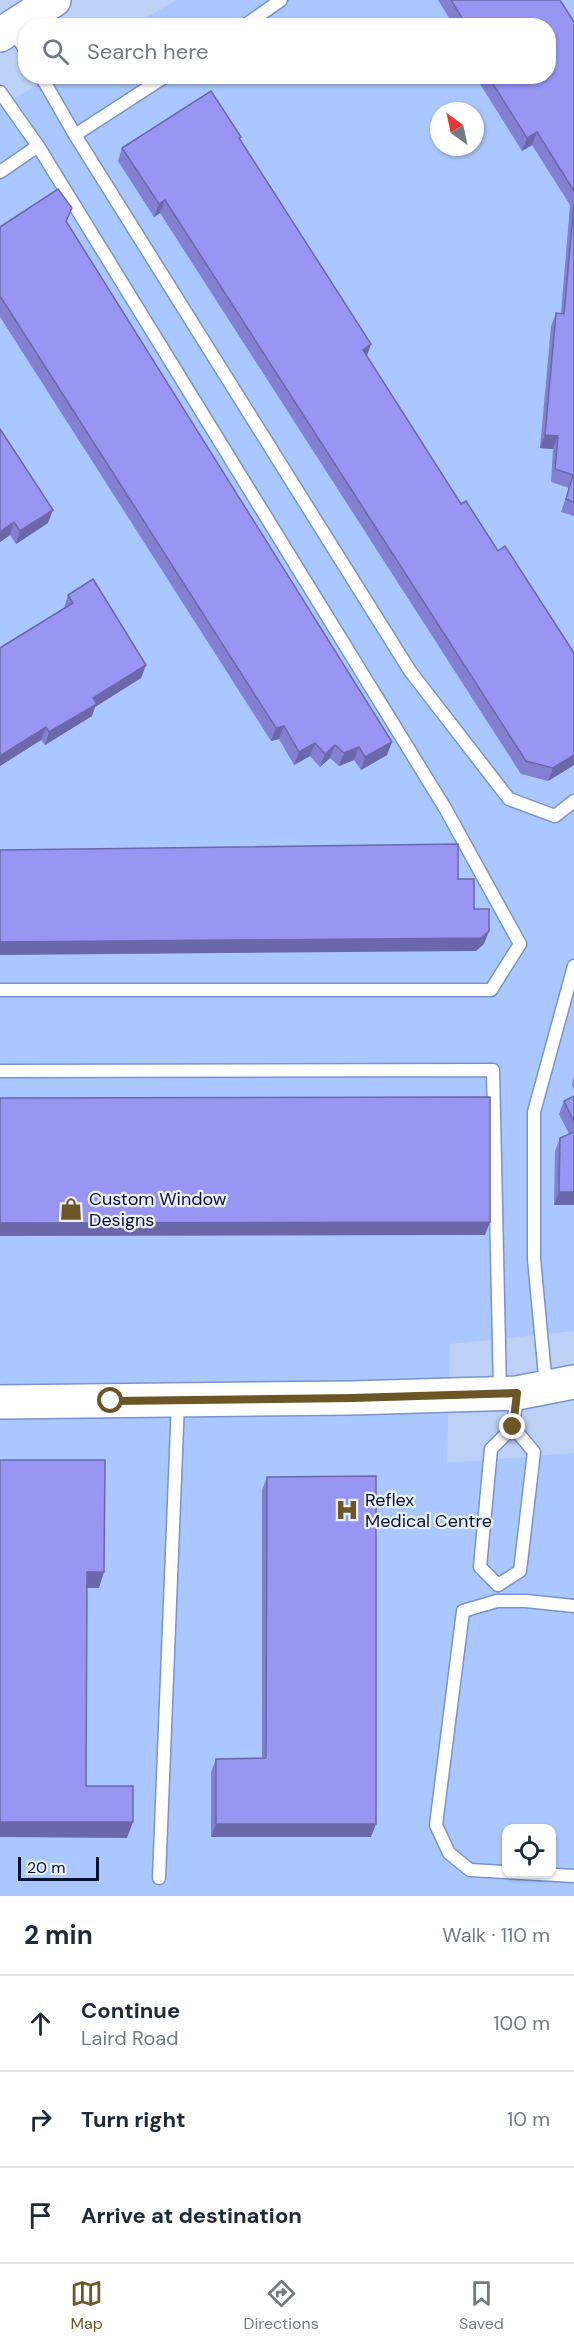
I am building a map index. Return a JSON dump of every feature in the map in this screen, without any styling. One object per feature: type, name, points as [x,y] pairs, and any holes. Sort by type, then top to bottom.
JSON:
[{"type":"street","points":[[34,18],[54,0]]},
{"type":"street","points":[[0,1402],[352,1398],[534,1389]]},
{"type":"lane","points":[[255,18],[281,0]]},
{"type":"lane","points":[[46,84],[75,135],[410,671],[508,799],[555,816],[574,801]]},
{"type":"lane","points":[[75,135],[154,84]]},
{"type":"lane","points":[[0,92],[38,146],[445,808],[520,944],[491,990],[0,990]]},
{"type":"lane","points":[[0,172],[38,146]]},
{"type":"lane","points":[[497,1601],[498,1585],[480,1567],[491,1449],[513,1427],[534,1389],[534,1112],[574,966]]},
{"type":"lane","points":[[0,1071],[493,1070],[534,1389]]},
{"type":"lane","points":[[159,1878],[178,1400]]},
{"type":"lane","points":[[498,1585],[520,1571],[534,1452],[513,1427]]},
{"type":"lane","points":[[574,1606],[526,1601],[497,1601],[463,1611],[436,1825],[449,1854],[470,1870],[574,1876]]},
{"type":"shaded area","points":[[176,0],[574,0],[574,1331],[450,1344],[447,1463],[574,1453],[574,1896],[0,1896],[0,107],[38,84],[556,84],[556,18],[146,18]]},
{"type":"building","points":[[451,0],[560,0],[574,22],[574,191],[537,132],[527,138],[493,84],[556,84],[556,18],[462,18]]},
{"type":"building","points":[[211,91],[371,344],[363,350],[461,504],[466,501],[498,551],[505,546],[574,653],[574,755],[553,768],[526,761],[165,200],[159,204],[122,148]]},
{"type":"building","points":[[58,189],[72,208],[66,221],[392,742],[365,757],[359,747],[344,753],[335,745],[325,754],[315,743],[299,752],[284,726],[276,728],[0,296],[0,227]]},
{"type":"building","points":[[574,204],[574,502],[566,499],[573,475],[555,469],[558,436],[545,435],[556,313],[564,314]]},
{"type":"building","points":[[0,429],[53,510],[20,531],[14,522],[0,532]]},
{"type":"building","points":[[93,579],[146,665],[93,698],[97,704],[49,732],[46,727],[0,756],[0,648],[73,603],[68,595]]},
{"type":"building","points":[[458,844],[458,879],[474,879],[474,909],[489,909],[489,931],[481,938],[0,942],[0,850]]},
{"type":"building","points":[[574,1096],[574,1122],[564,1101]]},
{"type":"building","points":[[490,1097],[490,1222],[0,1223],[0,1098]]},
{"type":"building","points":[[574,1132],[574,1192],[559,1192],[560,1138]]},
{"type":"building","points":[[0,1460],[105,1460],[104,1572],[87,1572],[86,1786],[133,1786],[133,1822],[0,1822]]},
{"type":"building","points":[[376,1476],[376,1824],[216,1824],[216,1759],[266,1758],[267,1477]]},
{"type":"place","name":"Custom Window Designs","points":[[71,1209]]},
{"type":"place","name":"Reflex Medical Centre","points":[[347,1510]]},
{"type":"route","points":[[111,1401],[517,1393],[513,1427]]}]
